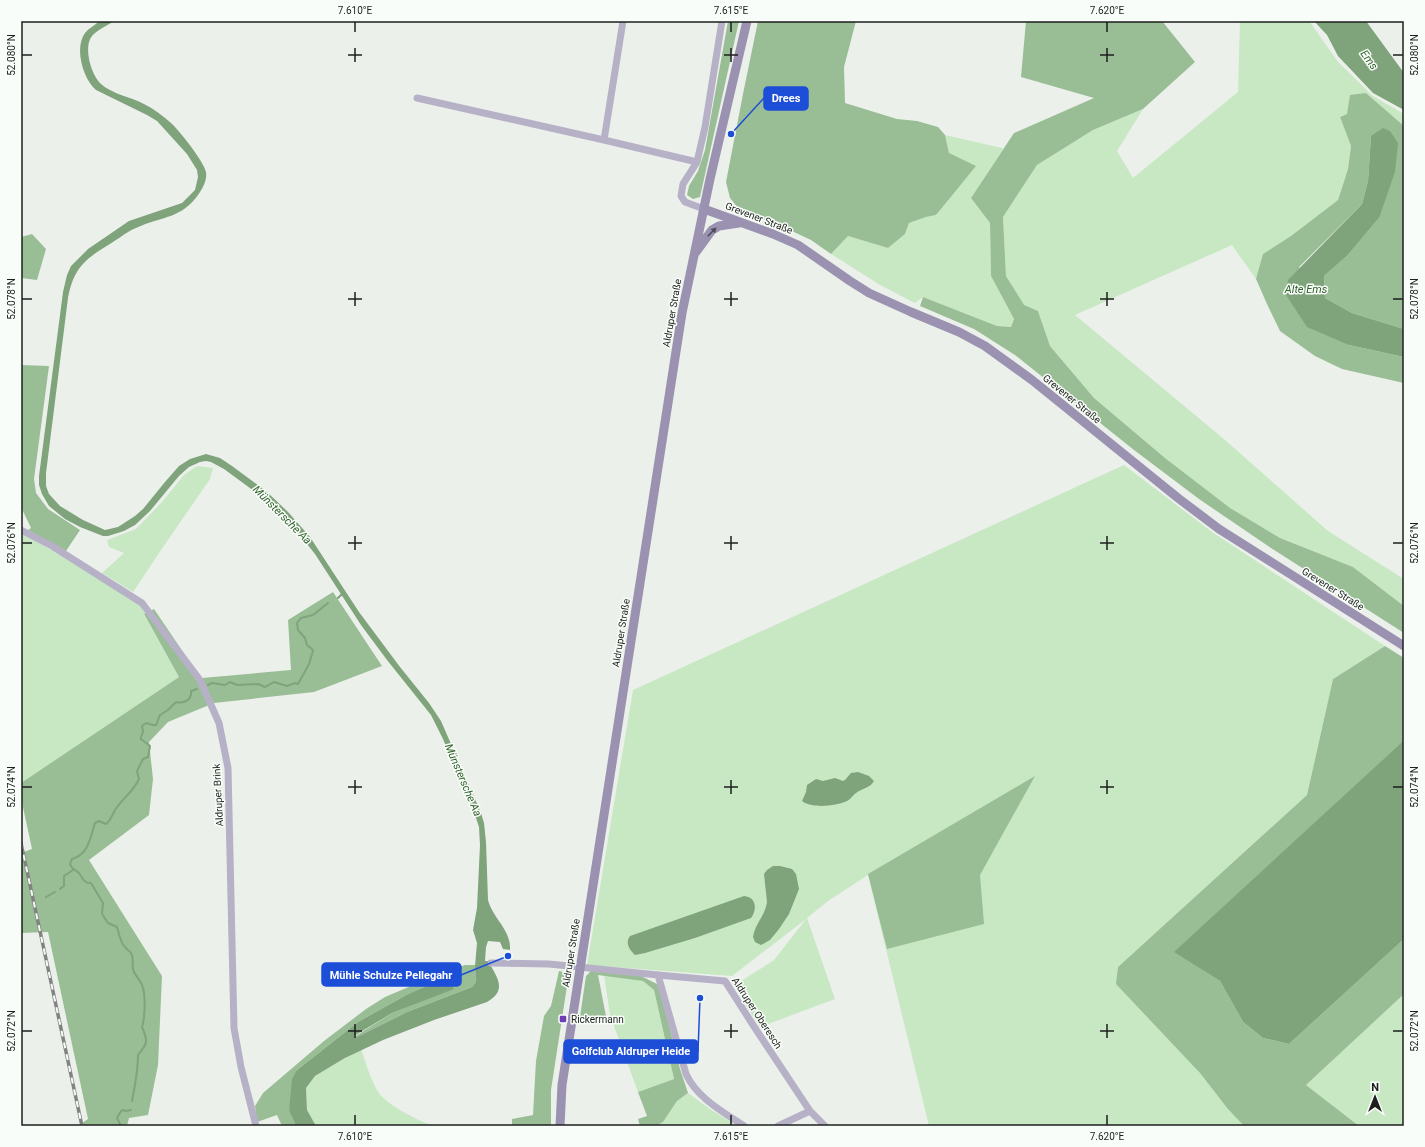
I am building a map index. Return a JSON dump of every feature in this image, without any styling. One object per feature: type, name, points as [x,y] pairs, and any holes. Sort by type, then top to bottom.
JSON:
[{"type":"main road","name":"Aldruper Straße","points":[[560,1126],[562,1085],[682,313],[747,21]]},
{"type":"main road","name":"Grevener Straße","points":[[704,210],[773,234],[798,245],[869,293],[959,332],[985,346],[1032,380],[1178,498],[1219,529],[1404,646]]},
{"type":"main road","points":[[694,256],[712,230],[719,226],[740,222]]},
{"type":"street","points":[[604,140],[624,21]]},
{"type":"street","points":[[704,210],[685,202],[681,196],[683,184],[696,162],[705,127],[722,21]]},
{"type":"street","points":[[417,98],[696,162]]},
{"type":"street","name":"Aldruper Brink","points":[[21,530],[52,546],[142,603],[200,680],[219,723],[228,768],[234,1028],[241,1067],[256,1126]]},
{"type":"street","name":"Aldruper Oberesch","points":[[491,963],[549,964],[658,976],[725,980],[810,1111],[825,1126]]},
{"type":"street","points":[[658,976],[686,1074],[690,1083],[716,1108],[744,1126]]},
{"type":"street","points":[[778,1126],[810,1111]]},
{"type":"shaded area","points":[[728,21],[739,21],[700,197],[693,199],[687,195],[689,186],[698,171],[705,150]]},
{"type":"shaded area","points":[[758,21],[856,21],[844,67],[845,103],[897,119],[917,121],[938,127],[945,135],[949,153],[976,166],[936,215],[909,223],[905,234],[888,248],[848,236],[831,254],[811,240],[779,225],[752,216],[738,208],[730,198],[726,182]]},
{"type":"shaded area","points":[[1026,21],[1162,21],[1195,62],[1143,109],[1093,130],[1037,165],[1003,217],[1006,276],[1024,305],[1038,311],[1050,346],[1094,398],[1165,458],[1230,508],[1280,538],[1353,567],[1404,606],[1404,633],[1271,548],[1199,499],[1134,450],[1015,355],[974,329],[920,306],[923,297],[997,326],[1011,327],[1014,319],[991,276],[990,223],[971,198],[1014,133],[1094,98],[1021,77]]},
{"type":"shaded area","points":[[1240,21],[1310,22],[1338,62],[1373,96],[1404,114],[1404,126],[1366,93],[1347,114],[1340,117],[1351,146],[1348,169],[1338,200],[1291,236],[1264,254],[1256,279],[1232,245],[1075,315],[1225,440],[1328,531],[1404,579],[1404,606],[1353,567],[1280,538],[1229,508],[1165,458],[1094,398],[1050,346],[1038,311],[1024,306],[1006,276],[1003,217],[1037,165],[1093,130],[1143,109],[1117,151],[1133,178],[1238,92]]},
{"type":"shaded area","points":[[1366,93],[1404,126],[1404,329],[1352,313],[1325,298],[1324,276],[1347,256],[1379,218],[1371,136],[1368,181],[1362,204],[1299,267],[1349,345],[1404,357],[1404,383],[1342,369],[1315,356],[1280,331],[1256,279],[1263,254],[1291,236],[1338,200],[1348,169],[1351,146],[1340,117],[1347,114],[1350,95]]},
{"type":"shaded area","points":[[945,135],[1003,149],[971,198],[990,223],[991,276],[1014,319],[1011,327],[997,326],[923,297],[915,303],[880,285],[831,254],[848,236],[888,248],[905,234],[909,223],[937,215],[949,153]]},
{"type":"shaded area","points":[[32,234],[46,249],[37,280],[21,278],[21,237]]},
{"type":"shaded area","points":[[21,365],[49,366],[34,479],[36,493],[48,509],[80,530],[66,551],[28,530],[31,528],[21,507]]},
{"type":"shaded area","points":[[1124,465],[1212,532],[1385,646],[1333,679],[1307,795],[1118,967],[1227,1108],[1244,1126],[929,1126],[868,875],[828,901],[807,918],[835,999],[760,1027],[737,992],[738,983],[774,960],[806,919],[732,976],[587,965],[633,690]]},
{"type":"shaded area","points":[[197,466],[213,468],[210,479],[133,592],[102,573],[124,553],[109,547],[107,540],[136,529],[162,502],[184,475]]},
{"type":"shaded area","points":[[21,532],[141,603],[148,612],[144,615],[179,677],[21,783]]},
{"type":"shaded area","points":[[333,592],[382,666],[314,692],[214,703],[168,722],[149,742],[153,779],[149,815],[89,860],[162,976],[158,1065],[148,1115],[129,1118],[127,1126],[78,1126],[88,1119],[48,932],[21,933],[21,853],[32,849],[21,798],[21,783],[179,677],[144,614],[154,609],[204,683],[202,678],[291,670],[288,620]]},
{"type":"shaded area","points":[[1385,646],[1404,658],[1404,740],[1175,952],[1220,981],[1243,1022],[1263,1038],[1289,1044],[1404,939],[1404,994],[1306,1085],[1359,1126],[1244,1126],[1227,1108],[1200,1073],[1116,984],[1118,967],[1307,795],[1333,679]]},
{"type":"shaded area","points":[[1035,776],[980,875],[984,924],[887,949],[868,874]]},
{"type":"shaded area","points":[[465,965],[475,965],[476,982],[472,987],[407,1012],[355,1038],[354,1037],[392,1013],[454,988],[450,976],[408,994],[358,1022],[297,1070],[289,1111],[296,1126],[282,1126],[277,1115],[257,1122],[255,1106],[263,1093],[324,1041],[366,1009],[385,997]]},
{"type":"shaded area","points":[[559,971],[569,973],[551,1090],[551,1126],[512,1126],[512,1119],[533,1115],[536,1061],[544,1016],[551,1006]]},
{"type":"shaded area","points":[[591,971],[639,975],[659,985],[680,1069],[688,1093],[677,1101],[663,1122],[656,1126],[640,1126],[638,1119],[647,1116],[638,1092],[674,1079],[654,990],[643,981],[598,975],[606,1016],[580,1017],[586,976]]},
{"type":"shaded area","points":[[604,975],[643,981],[654,990],[674,1079],[638,1092],[610,1015]]},
{"type":"shaded area","points":[[1404,994],[1404,1126],[1359,1126],[1306,1085]]},
{"type":"shaded area","points":[[361,1049],[372,1080],[381,1095],[403,1112],[435,1126],[316,1126],[307,1110],[306,1088],[315,1076]]},
{"type":"shaded area","points":[[688,1093],[737,1126],[656,1126],[663,1122],[677,1101]]},
{"type":"water","name":"Münstersche Aa","points":[[100,21],[114,21],[92,36],[89,41],[89,61],[97,80],[105,87],[116,93],[148,106],[171,123],[186,139],[196,154],[204,167],[206,177],[200,192],[186,207],[171,216],[127,232],[89,258],[78,270],[74,278],[68,298],[46,473],[46,486],[49,494],[60,506],[83,520],[105,530],[118,527],[143,509],[179,466],[190,459],[206,454],[220,458],[232,466],[266,491],[288,512],[310,537],[359,612],[429,703],[441,721],[481,813],[484,823],[486,842],[488,900],[490,907],[505,930],[510,943],[510,950],[503,949],[500,942],[488,941],[485,961],[488,961],[495,972],[499,983],[499,988],[497,993],[487,1002],[434,1020],[383,1040],[345,1058],[315,1076],[306,1088],[307,1110],[316,1126],[296,1126],[289,1111],[292,1079],[297,1070],[358,1022],[408,994],[450,976],[454,989],[392,1013],[354,1036],[355,1038],[407,1012],[472,987],[476,982],[475,966],[477,943],[473,930],[477,908],[480,845],[479,827],[443,739],[431,715],[361,625],[315,554],[295,529],[265,499],[224,469],[211,462],[200,462],[189,467],[179,476],[150,511],[135,525],[124,531],[103,536],[65,519],[49,506],[42,494],[39,485],[39,476],[63,292],[71,266],[88,249],[129,221],[182,203],[195,190],[198,177],[197,170],[187,154],[157,121],[96,90],[87,79],[80,55],[80,47],[85,33]]},
{"type":"water","name":"Ems","points":[[1314,21],[1366,21],[1404,73],[1404,110],[1373,93],[1338,56],[1327,35]]},
{"type":"water","name":"Alte Ems","points":[[1383,128],[1390,131],[1398,143],[1395,172],[1379,218],[1347,256],[1324,276],[1325,298],[1352,313],[1404,329],[1404,357],[1349,345],[1307,327],[1286,295],[1288,280],[1362,204],[1368,181],[1371,136]]},
{"type":"water","points":[[1404,740],[1404,939],[1289,1044],[1263,1038],[1243,1022],[1220,981],[1174,952]]},
{"type":"water","points":[[858,772],[869,776],[874,781],[847,801],[837,804],[818,806],[806,804],[802,801],[807,785],[816,779],[823,781],[835,778],[843,781],[851,773]]},
{"type":"water","points":[[773,866],[792,869],[796,874],[799,889],[789,914],[779,929],[770,940],[761,945],[755,942],[753,937],[767,902],[764,874]]},
{"type":"water","points":[[744,896],[754,901],[755,904],[751,918],[695,938],[645,953],[635,955],[628,946],[630,936]]},
{"type":"waterway","points":[[338,598],[343,593]]},
{"type":"waterway","points":[[208,685],[212,683],[225,685],[230,682],[237,685],[258,684],[265,687],[274,682],[287,686],[295,683],[298,684],[309,664],[313,651],[307,645],[305,638],[298,630],[297,623],[301,618],[313,615],[328,603]]},
{"type":"waterway","points":[[132,1101],[137,1073],[138,1055],[144,1048],[146,1042],[142,1027],[145,1006],[143,989],[134,971],[132,955],[122,943],[117,927],[108,923],[102,914],[103,903],[91,883],[85,881],[70,864],[72,859],[78,857],[88,845],[95,823],[99,821],[106,824],[118,806],[137,783],[139,779],[137,771],[143,759],[148,757],[150,746],[141,739],[143,732],[142,726],[146,723],[156,725],[160,715],[176,702],[187,701],[190,697],[191,691],[197,689]]},
{"type":"waterway","points":[[60,889],[64,886],[64,876],[73,870]]},
{"type":"waterway","points":[[46,897],[55,892]]},
{"type":"waterway","points":[[121,1126],[117,1118],[121,1111],[131,1110]]},
{"type":"railway","points":[[21,843],[82,1126]]},
{"type":"place","name":"Drees","points":[[731,134]]},
{"type":"place","name":"Mühle Schulze Pellegahr","points":[[508,956]]},
{"type":"place","name":"Golfclub Aldruper Heide","points":[[700,998]]},
{"type":"place","name":"Rickermann","points":[[563,1019]]}]
